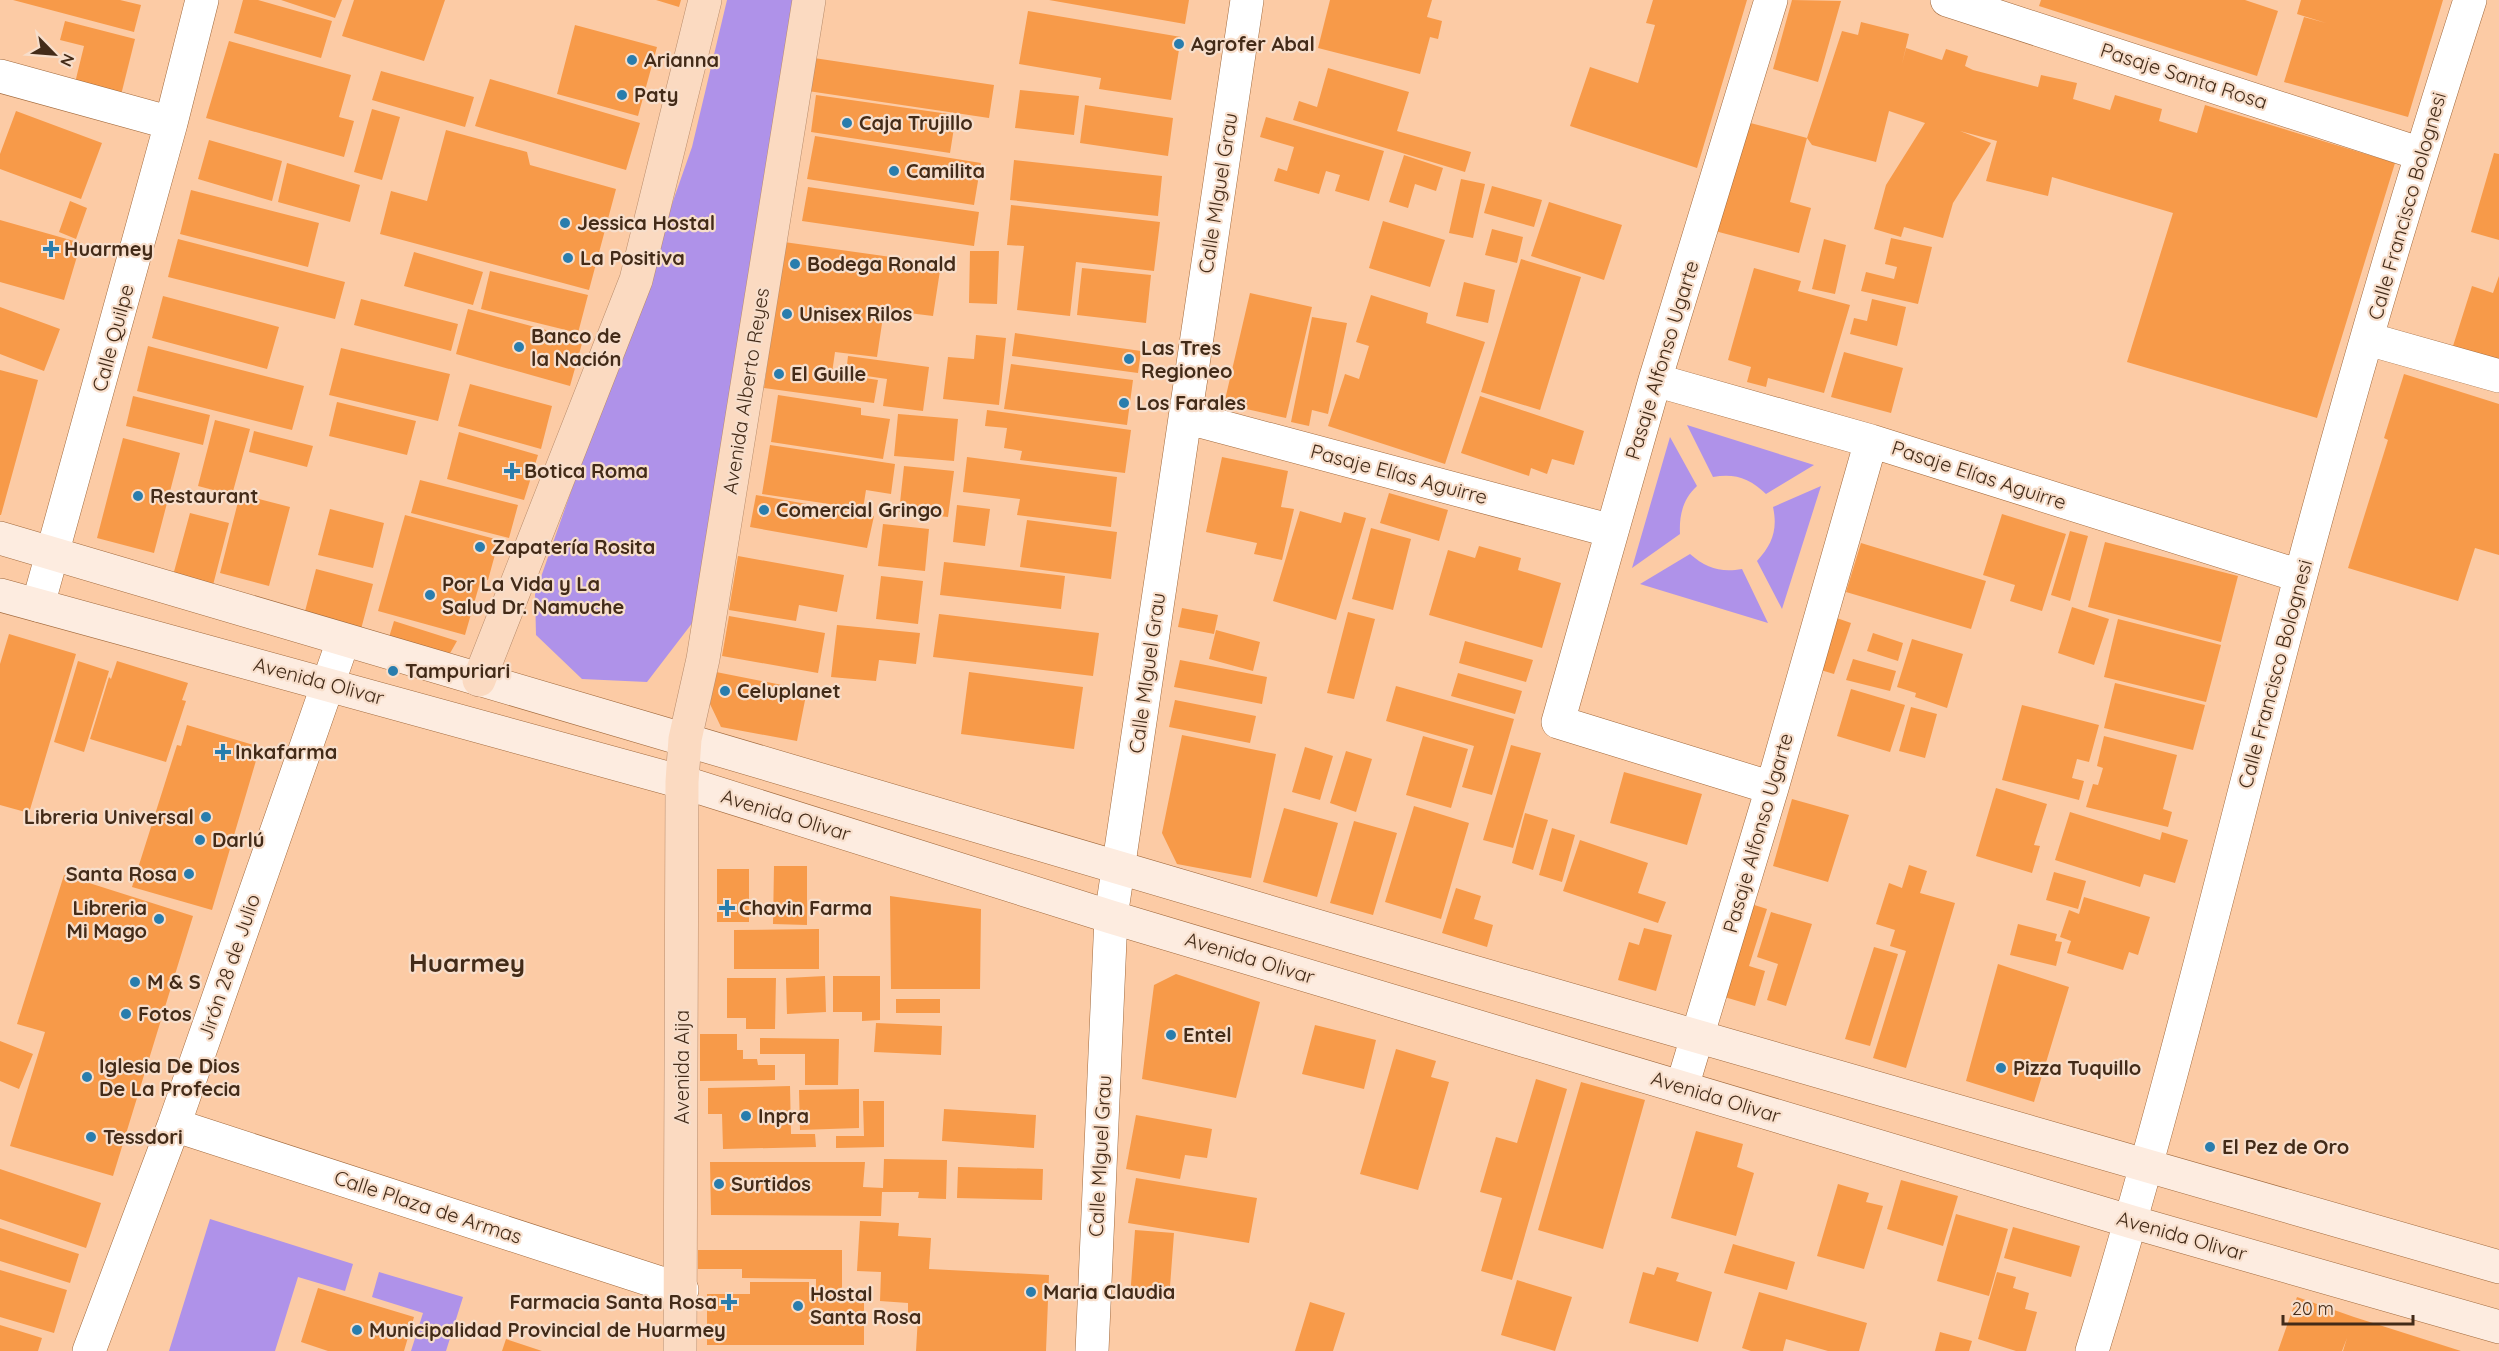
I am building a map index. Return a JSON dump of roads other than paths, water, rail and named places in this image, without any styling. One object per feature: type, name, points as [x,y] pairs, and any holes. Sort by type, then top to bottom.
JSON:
[{"type":"main road","points":[[479,680],[636,280],[705,0]]},
{"type":"main road","name":"Avenida Alberto Reyes","points":[[682,782],[685,739],[703,659],[809,0]]},
{"type":"main road","name":"Avenida Aija","points":[[680,1351],[682,782]]},
{"type":"street","name":"Calle Quilpe","points":[[38,605],[171,123],[202,0]]},
{"type":"street","name":"Calle MIguel Grau","points":[[1092,1351],[1111,917],[1247,0]]},
{"type":"street","name":"Pasaje Alfonso Ugarte","points":[[1771,0],[1655,380],[1558,722],[1772,788]]},
{"type":"street","name":"Pasaje Santa Rosa","points":[[1947,0],[2009,9],[2421,154]]},
{"type":"street","name":"Calle Francisco Bolognesi","points":[[2092,1351],[2132,1222],[2300,576],[2421,154],[2470,0]]},
{"type":"street","points":[[0,76],[171,123]]},
{"type":"street","points":[[2368,339],[2499,376]]},
{"type":"street","name":"Pasaje Elías Aguirre","points":[[1655,380],[1871,441],[2300,576]]},
{"type":"street","name":"Pasaje Elías Aguirre","points":[[1185,417],[1612,531]]},
{"type":"street","name":"Pasaje Alfonso Ugarte","points":[[1682,1087],[1772,788],[1871,441]]},
{"type":"street","points":[[0,538],[1118,868],[2146,1167],[2499,1267]]},
{"type":"street","name":"Avenida Olivar","points":[[0,595],[682,782],[1111,917],[2132,1222],[2499,1327]]},
{"type":"street","name":"Jirón 28 de Julio","points":[[89,1351],[174,1125],[343,641]]},
{"type":"street","name":"Calle Plaza de Armas","points":[[174,1125],[682,1290]]},
{"type":"place","name":"Agrofer Abal","points":[[1179,44]]},
{"type":"place","name":"Arianna","points":[[632,60]]},
{"type":"place","name":"Paty","points":[[622,95]]},
{"type":"place","name":"Caja Trujillo","points":[[847,123]]},
{"type":"place","name":"Camilita","points":[[894,171]]},
{"type":"place","name":"Jessica Hostal","points":[[565,223]]},
{"type":"place","name":"Huarmey","points":[[51,249]]},
{"type":"place","name":"La Positiva","points":[[568,258]]},
{"type":"place","name":"Bodega Ronald","points":[[795,264]]},
{"type":"place","name":"Unisex Rilos","points":[[787,314]]},
{"type":"place","name":"Banco de la Nación","points":[[519,347]]},
{"type":"place","name":"Las Tres Regioneo","points":[[1129,359]]},
{"type":"place","name":"El Guille","points":[[779,374]]},
{"type":"place","name":"Los Farales","points":[[1124,403]]},
{"type":"place","name":"Botica Roma","points":[[512,471]]},
{"type":"place","name":"Restaurant","points":[[138,496]]},
{"type":"place","name":"Comercial Gringo","points":[[764,510]]},
{"type":"place","name":"Zapatería Rosita","points":[[480,547]]},
{"type":"place","name":"Por La Vida y La Salud Dr. Namuche","points":[[430,595]]},
{"type":"place","name":"Tampuriari","points":[[393,671]]},
{"type":"place","name":"Celuplanet","points":[[725,691]]},
{"type":"place","name":"Inkafarma","points":[[223,752]]},
{"type":"place","name":"Libreria Universal","points":[[206,817]]},
{"type":"place","name":"Darlú","points":[[200,840]]},
{"type":"place","name":"Santa Rosa","points":[[189,874]]},
{"type":"place","name":"Chavin Farma","points":[[727,908]]},
{"type":"place","name":"Libreria Mi Mago","points":[[159,919]]},
{"type":"place","name":"M & S","points":[[135,982]]},
{"type":"place","name":"Fotos","points":[[126,1014]]},
{"type":"place","name":"Entel","points":[[1171,1035]]},
{"type":"place","name":"Pizza Tuquillo","points":[[2001,1068]]},
{"type":"place","name":"Iglesia De Dios De La Profecia","points":[[87,1077]]},
{"type":"place","name":"Inpra","points":[[746,1116]]},
{"type":"place","name":"Tessdori","points":[[91,1137]]},
{"type":"place","name":"El Pez de Oro","points":[[2210,1147]]},
{"type":"place","name":"Surtidos","points":[[719,1184]]},
{"type":"place","name":"Maria Claudia","points":[[1031,1292]]},
{"type":"place","name":"Farmacia Santa Rosa","points":[[729,1302]]},
{"type":"place","name":"Hostal Santa Rosa","points":[[798,1306]]},
{"type":"place","name":"Municipalidad Provincial de Huarmey","points":[[357,1330]]},
{"type":"district","name":"Huarmey","points":[[467,963]]}]
